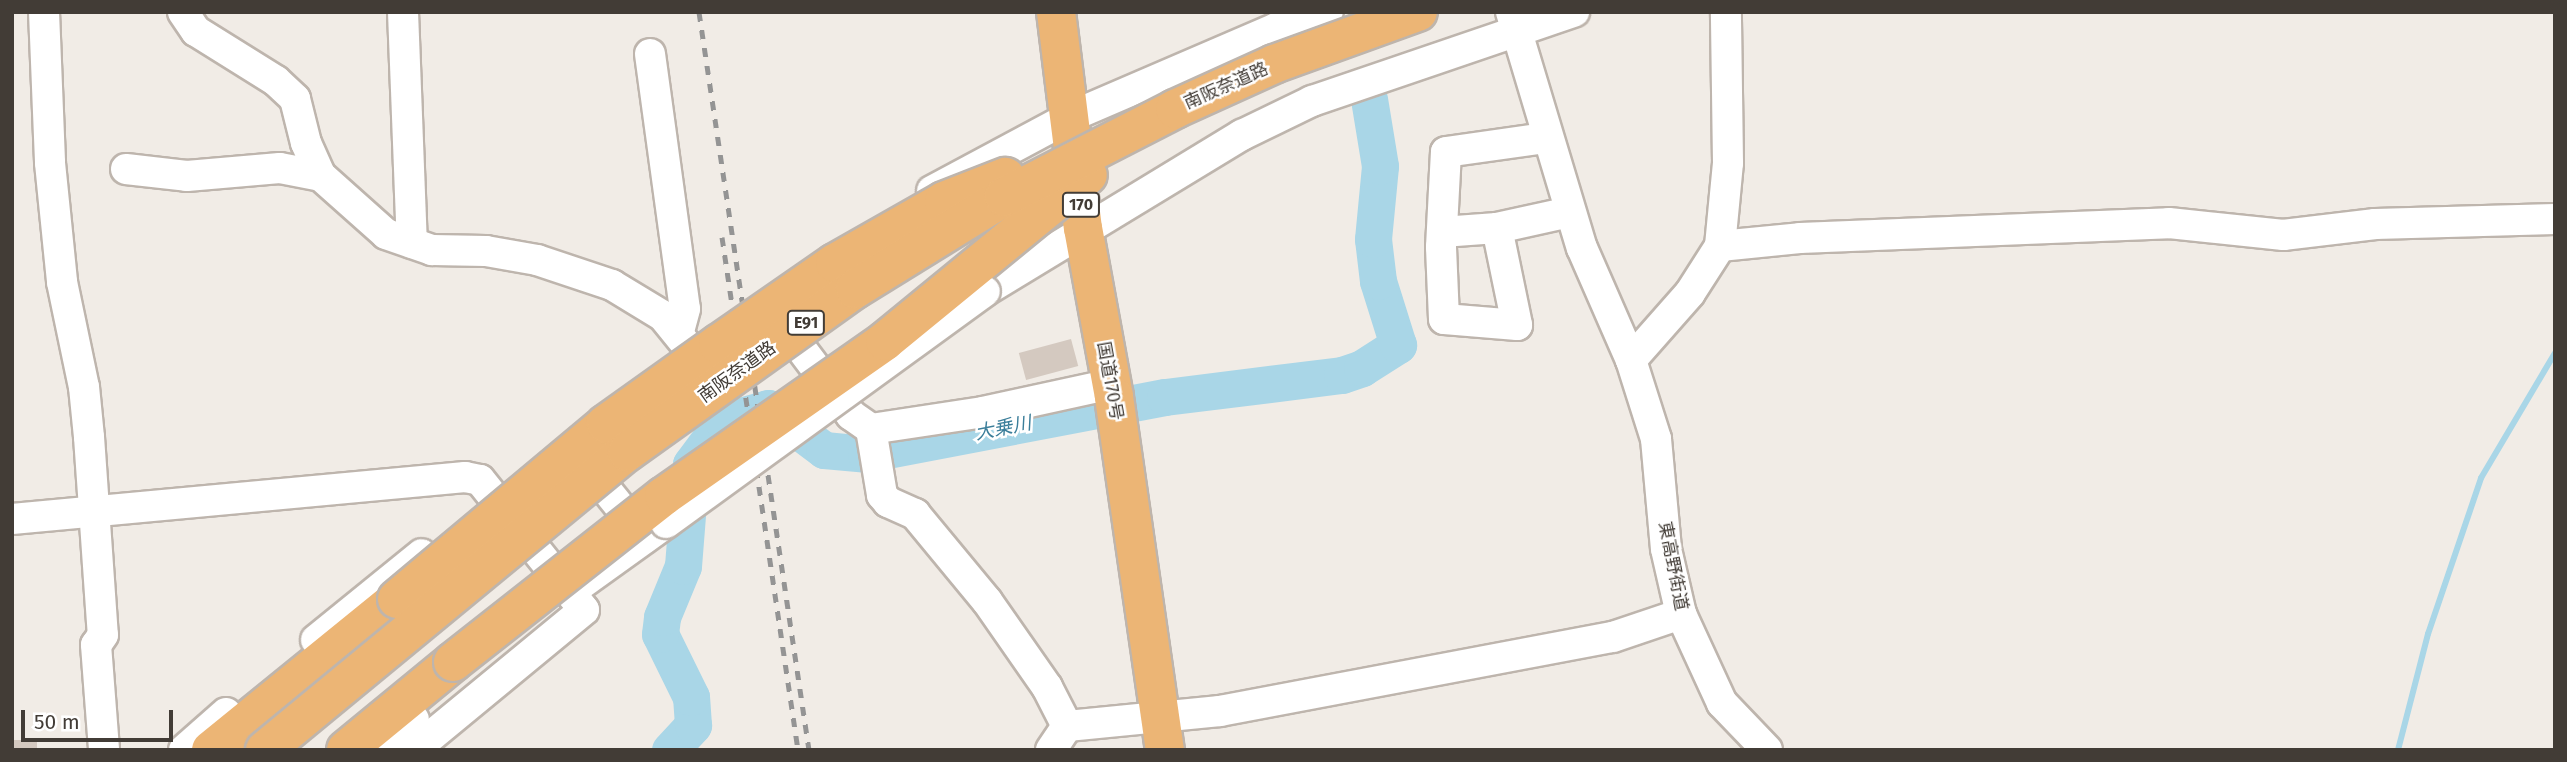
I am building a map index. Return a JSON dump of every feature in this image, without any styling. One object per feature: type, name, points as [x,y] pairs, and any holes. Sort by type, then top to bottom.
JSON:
[{"type":"highway","name":"国道170号","points":[[1056,12],[1072,116],[1083,228],[1114,401],[1163,733]]},
{"type":"highway","name":"南阪奈道路","points":[[243,750],[618,442],[850,279],[1008,176],[1169,89],[1372,19],[1418,12]]},
{"type":"highway","name":"南阪奈道路","points":[[265,750],[627,452],[856,289],[1004,197],[1175,108],[1372,19]]},
{"type":"highway","points":[[346,750],[664,496],[885,341],[1083,178],[1372,19]]},
{"type":"highway","points":[[211,750],[607,424],[718,344],[835,263],[944,201],[1008,176]]},
{"type":"street","points":[[44,12],[50,163],[62,282],[84,387],[103,635],[96,645],[104,750]]},
{"type":"street","points":[[183,12],[196,31],[276,80],[295,99],[306,143],[321,176],[386,234],[432,250],[486,251],[537,260],[612,285],[663,316],[683,339]]},
{"type":"street","points":[[403,12],[412,243]]},
{"type":"street","points":[[184,750],[683,339],[761,295],[947,181],[1072,116],[1276,28],[1328,12]]},
{"type":"street","points":[[414,750],[655,530],[985,290],[1083,228],[1241,135],[1312,101],[1513,22],[1574,12]]},
{"type":"street","points":[[1631,360],[1690,293],[1720,246],[1728,163],[1726,12]]},
{"type":"street","name":"東高野街道","points":[[1513,22],[1570,212],[1631,360],[1656,439],[1666,549],[1681,614],[1722,703],[1767,750]]},
{"type":"street","points":[[650,54],[685,309],[683,339]]},
{"type":"street","points":[[1497,228],[1517,325],[1444,318],[1442,232],[1446,152],[1546,138]]},
{"type":"street","points":[[126,169],[187,176],[280,167],[321,176]]},
{"type":"street","points":[[1442,232],[1497,228],[1570,212]]},
{"type":"street","points":[[1720,246],[1800,237],[2169,223],[2283,235],[2375,224],[2555,219]]},
{"type":"street","points":[[761,295],[873,445],[888,502],[915,514],[987,601],[1047,687],[1059,738],[1163,733],[1220,711],[1613,637],[1681,614]]},
{"type":"street","points":[[873,445],[983,412],[1114,401]]},
{"type":"street","points":[[564,437],[655,530]]},
{"type":"street","points":[[12,519],[465,477],[480,481],[495,494],[577,601]]},
{"type":"street","points":[[377,750],[577,601]]},
{"type":"building","points":[[1071,339],[1078,366],[1026,380],[1019,353]]},
{"type":"building","points":[[12,740],[37,740],[37,750],[12,750]]},
{"type":"waterway","name":"大乗川","points":[[670,750],[693,725],[691,697],[660,634],[662,617],[683,566],[691,464],[723,421],[768,408],[824,450],[866,454],[1165,397],[1342,375],[1362,368],[1398,345],[1378,281],[1373,239],[1380,166],[1369,99]]},
{"type":"waterway","points":[[2398,750],[2428,634],[2481,478],[2555,353]]},
{"type":"railway","points":[[699,12],[809,750]]},
{"type":"railway","points":[[722,237],[798,750]]}]
